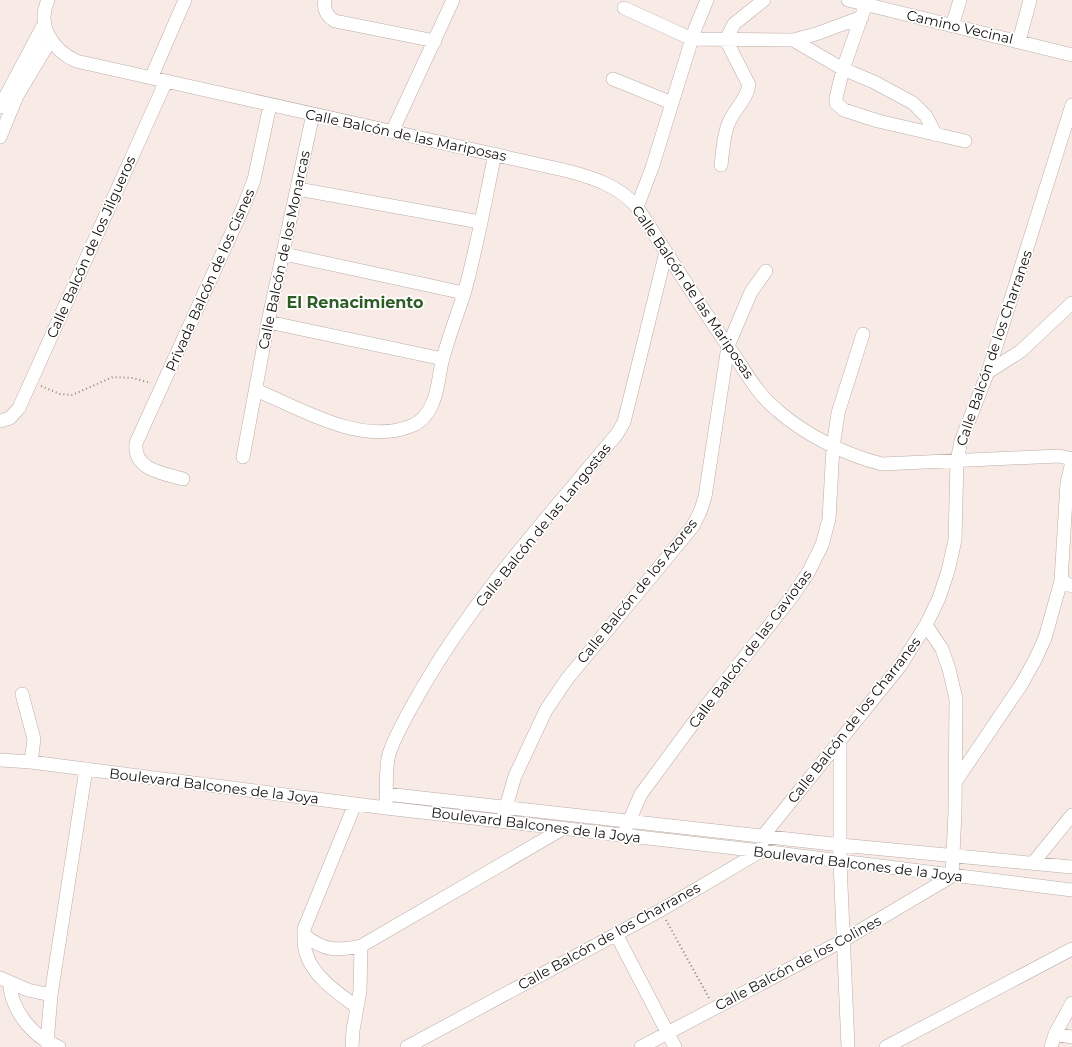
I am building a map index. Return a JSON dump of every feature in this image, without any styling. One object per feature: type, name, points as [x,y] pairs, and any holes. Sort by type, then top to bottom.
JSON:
[{"type":"street","points":[[3,107],[17,96],[50,41],[44,24],[44,13],[48,0]]},
{"type":"street","points":[[151,78],[185,0]]},
{"type":"street","points":[[325,0],[324,9],[326,13],[336,21],[435,41]]},
{"type":"street","points":[[392,132],[453,0]]},
{"type":"street","points":[[637,207],[672,103],[698,18],[707,0]]},
{"type":"street","points":[[726,40],[734,24],[764,0]]},
{"type":"street","name":"Camino Vecinal","points":[[848,0],[866,4],[890,5],[952,26],[1072,55]]},
{"type":"street","points":[[952,26],[960,0]]},
{"type":"street","points":[[1019,41],[1030,0]]},
{"type":"street","points":[[866,4],[843,69],[836,103],[844,110],[936,135],[965,141]]},
{"type":"street","points":[[624,8],[692,39],[793,40],[816,34],[862,17]]},
{"type":"street","points":[[0,137],[3,107],[44,24]]},
{"type":"street","points":[[721,165],[726,130],[736,108],[746,97],[748,85],[726,40]]},
{"type":"street","points":[[793,40],[843,69],[874,82],[913,103],[926,116],[936,135]]},
{"type":"street","name":"Calle Balcón de las Mariposas","points":[[50,41],[65,56],[76,61],[581,174],[618,190],[629,198],[637,207],[728,346],[772,406],[791,421],[833,447],[866,460],[882,464],[1059,456],[1072,459]]},
{"type":"street","points":[[613,79],[672,103]]},
{"type":"street","name":"Calle Balcón de los Jilgueros","points":[[0,421],[10,418],[15,413],[31,382],[166,81]]},
{"type":"street","name":"Privada Balcón de los Cisnes","points":[[183,479],[150,469],[139,461],[135,450],[138,437],[244,208],[254,180],[270,105]]},
{"type":"street","name":"Calle Balcón de los Charranes","points":[[763,836],[900,666],[926,625],[946,578],[955,540],[957,461],[961,441],[988,372],[1069,128],[1072,105]]},
{"type":"street","name":"Calle Balcón de los Monarcas","points":[[243,457],[268,322],[284,254],[313,114]]},
{"type":"street","points":[[256,390],[337,425],[372,432],[389,431],[413,426],[428,412],[438,386],[443,359],[464,293],[495,154]]},
{"type":"street","points":[[298,189],[480,222]]},
{"type":"street","name":"Calle Balcón de las Langostas","points":[[386,808],[386,771],[390,753],[416,700],[440,658],[506,566],[617,434],[624,422],[666,252]]},
{"type":"street","points":[[284,254],[464,293]]},
{"type":"street","name":"Calle Balcón de los Azores","points":[[502,821],[505,806],[515,776],[546,710],[566,679],[693,526],[700,512],[705,497],[728,346],[751,292],[766,271]]},
{"type":"street","points":[[988,372],[1021,351],[1072,303]]},
{"type":"street","points":[[268,322],[443,359]]},
{"type":"street","name":"Calle Balcón de las Gaviotas","points":[[624,836],[629,820],[641,794],[706,706],[791,598],[808,573],[822,545],[829,519],[833,447],[838,413],[863,334]]},
{"type":"street","points":[[956,781],[1021,686],[1036,660],[1066,583],[1068,483],[1072,462]]},
{"type":"street","points":[[926,625],[942,649],[949,669],[956,699],[956,781],[952,876]]},
{"type":"street","points":[[22,694],[34,739],[31,762]]},
{"type":"street","points":[[840,740],[840,862],[848,1047]]},
{"type":"street","name":"Boulevard Balcones de la Joya","points":[[0,760],[31,762],[386,808],[761,851],[1072,890]]},
{"type":"street","points":[[47,1043],[51,995],[86,769]]},
{"type":"street","name":"Boulevard Balcones de la Joya","points":[[386,794],[629,820],[841,846],[954,855],[1072,867]]},
{"type":"street","points":[[355,804],[309,914],[304,935],[306,953],[311,965],[322,979],[357,1007]]},
{"type":"street","points":[[1033,863],[1072,815]]},
{"type":"street","points":[[304,935],[312,942],[332,950],[361,946],[564,828]]},
{"type":"street","points":[[761,851],[763,836]]},
{"type":"street","name":"Calle Balcón de los Charranes","points":[[407,1047],[661,910],[761,851]]},
{"type":"street","name":"Calle Balcón de los Colines","points":[[641,1047],[844,940],[952,876]]},
{"type":"street","points":[[616,934],[675,1047]]},
{"type":"street","points":[[352,1047],[360,991],[361,946]]},
{"type":"street","points":[[886,1047],[1072,949]]},
{"type":"street","points":[[5,980],[28,990],[51,995]]},
{"type":"street","points":[[5,980],[27,1025],[47,1043],[60,1047]]},
{"type":"street","points":[[1053,1041],[1072,1003]]},
{"type":"street","points":[[1053,1041],[1072,1037]]},
{"type":"path","points":[[31,382],[60,394],[72,395],[113,377],[133,378],[162,387]]},
{"type":"path","points":[[661,910],[714,1008]]},
{"type":"district","name":"El Renacimiento","points":[[355,302]]}]
